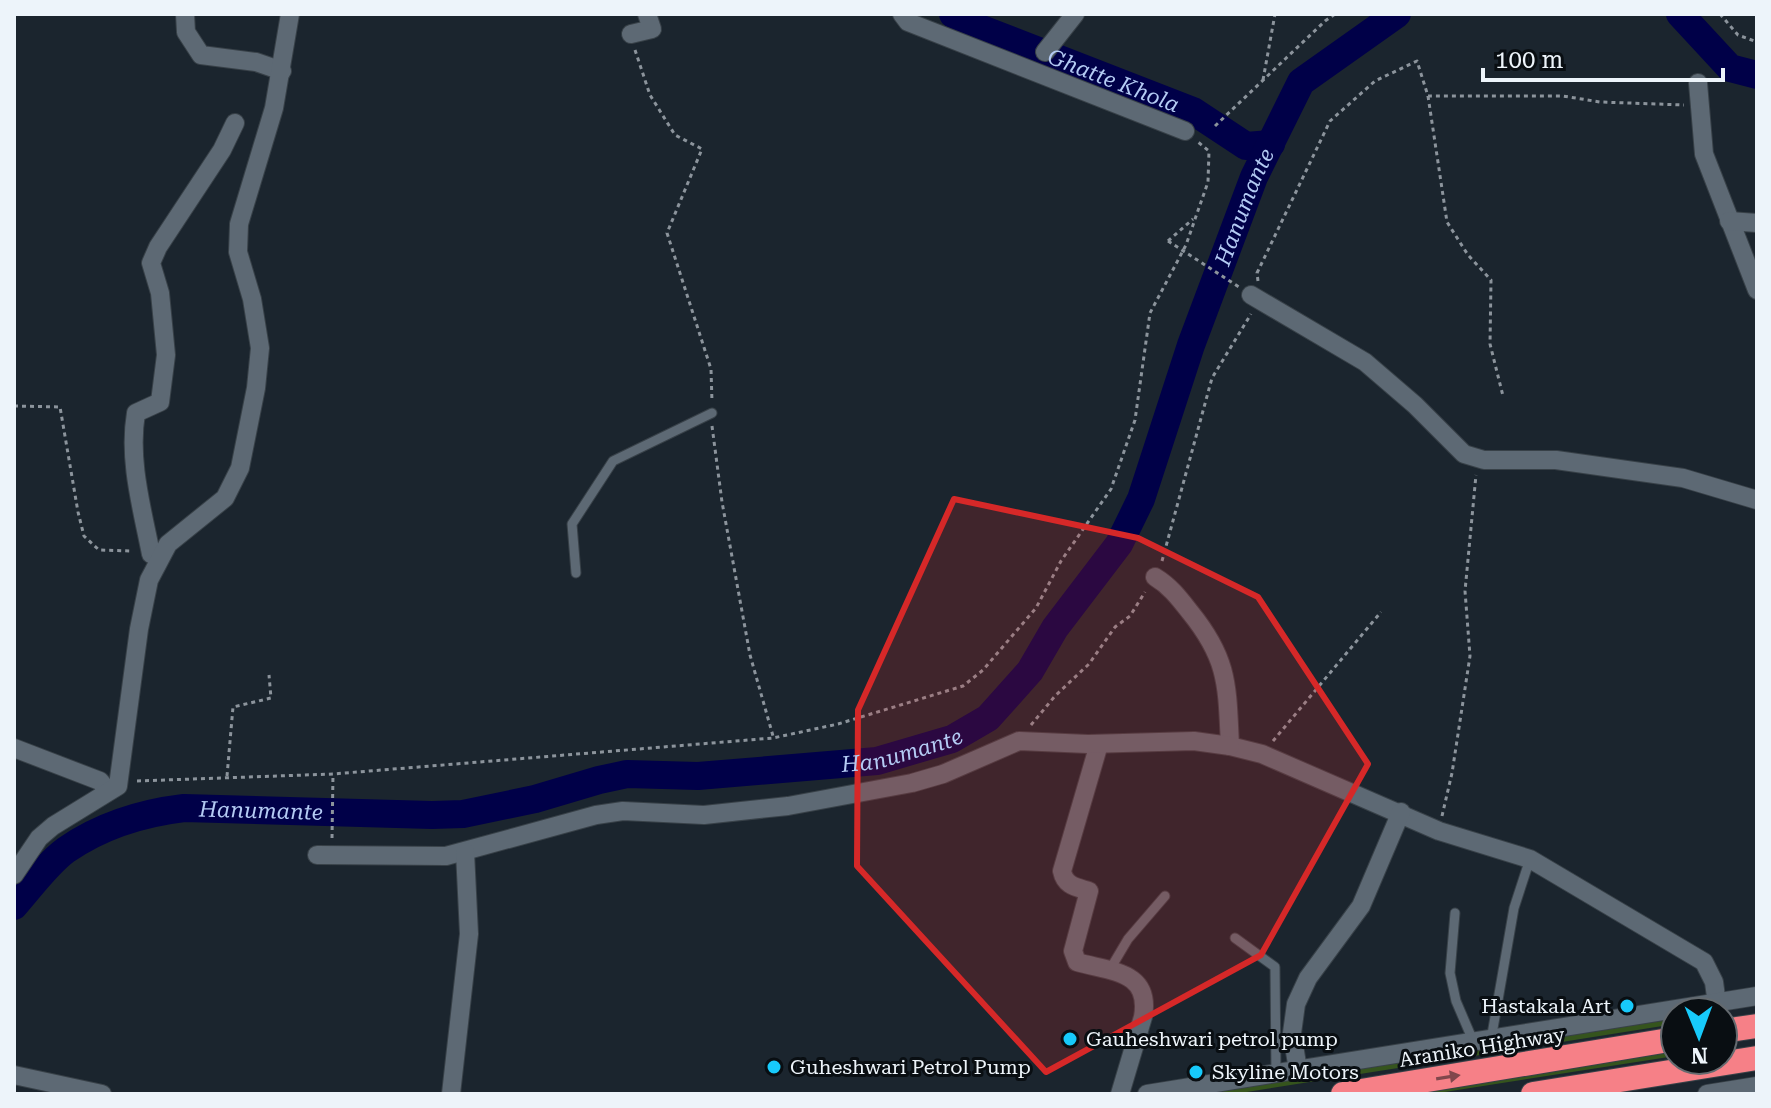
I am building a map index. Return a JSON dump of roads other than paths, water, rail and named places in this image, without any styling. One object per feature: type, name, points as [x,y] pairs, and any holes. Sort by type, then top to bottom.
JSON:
[{"type":"highway","name":"Araniko Highway","points":[[1343,1094],[1659,1042]]},
{"type":"highway","points":[[1533,1094],[1757,1058]]},
{"type":"street","points":[[185,14],[186,32],[201,55],[256,62],[282,71]]},
{"type":"street","points":[[14,875],[39,838],[113,788],[149,580],[168,544],[225,498],[240,468],[256,388],[260,348],[252,299],[238,252],[239,224],[274,108],[290,14]]},
{"type":"street","points":[[631,34],[652,29],[647,14]]},
{"type":"street","points":[[902,14],[908,22],[965,46],[1185,131]]},
{"type":"street","points":[[1045,52],[1075,14]]},
{"type":"street","points":[[1698,83],[1704,154],[1757,290]]},
{"type":"street","points":[[151,554],[132,436],[136,413],[160,402],[166,355],[160,293],[151,263],[158,247],[222,150],[235,123]]},
{"type":"street","points":[[1729,221],[1757,223]]},
{"type":"street","points":[[1250,294],[1365,362],[1415,405],[1464,454],[1484,460],[1556,460],[1683,478],[1757,500]]},
{"type":"street","points":[[1155,577],[1169,586],[1209,634],[1223,662],[1230,746]]},
{"type":"street","points":[[317,855],[430,857],[465,852],[596,815],[623,811],[724,814],[870,793],[943,774],[1007,745],[1024,741],[1099,744],[1194,741],[1262,754],[1439,831],[1530,859],[1704,962],[1714,982],[1716,996]]},
{"type":"street","points":[[1099,744],[1062,871],[1069,885],[1089,891],[1073,951],[1077,962],[1131,978],[1140,984],[1145,1004],[1120,1094]]},
{"type":"street","points":[[14,748],[113,788]]},
{"type":"street","points":[[1298,1070],[1292,1033],[1296,1004],[1308,978],[1361,906],[1401,812]]},
{"type":"street","points":[[451,1094],[469,934],[465,852]]},
{"type":"street","points":[[1147,1094],[1659,1016]]},
{"type":"street","points":[[14,1075],[102,1094]]},
{"type":"street","points":[[1707,1094],[1757,1086]]},
{"type":"lane","points":[[576,573],[572,524],[613,461],[712,413]]},
{"type":"lane","points":[[1483,1042],[1514,908],[1530,859]]},
{"type":"lane","points":[[1109,971],[1128,939],[1165,896]]},
{"type":"lane","points":[[1455,913],[1450,973],[1456,1001],[1483,1042]]},
{"type":"lane","points":[[1235,938],[1275,967],[1276,1073]]},
{"type":"waterway","name":"Ghatte Khola","points":[[953,14],[974,26],[1193,111],[1246,146],[1271,144]]},
{"type":"waterway","name":"Hanumante","points":[[14,906],[45,869],[66,850],[108,827],[153,813],[184,808],[463,814],[535,799],[627,774],[698,776],[877,761],[952,739],[988,718],[1030,671],[1055,628],[1119,544],[1141,499],[1191,345],[1254,177],[1301,82],[1397,14]]},
{"type":"waterway","name":"Hanumante","points":[[1680,14],[1730,68],[1757,75]]},
{"type":"place","name":"Hastakala Art","points":[[1627,1006]]},
{"type":"place","name":"Gauheshwari petrol pump","points":[[1070,1039]]},
{"type":"place","name":"Guheshwari Petrol Pump","points":[[774,1067]]},
{"type":"place","name":"Skyline Motors","points":[[1196,1072]]}]
